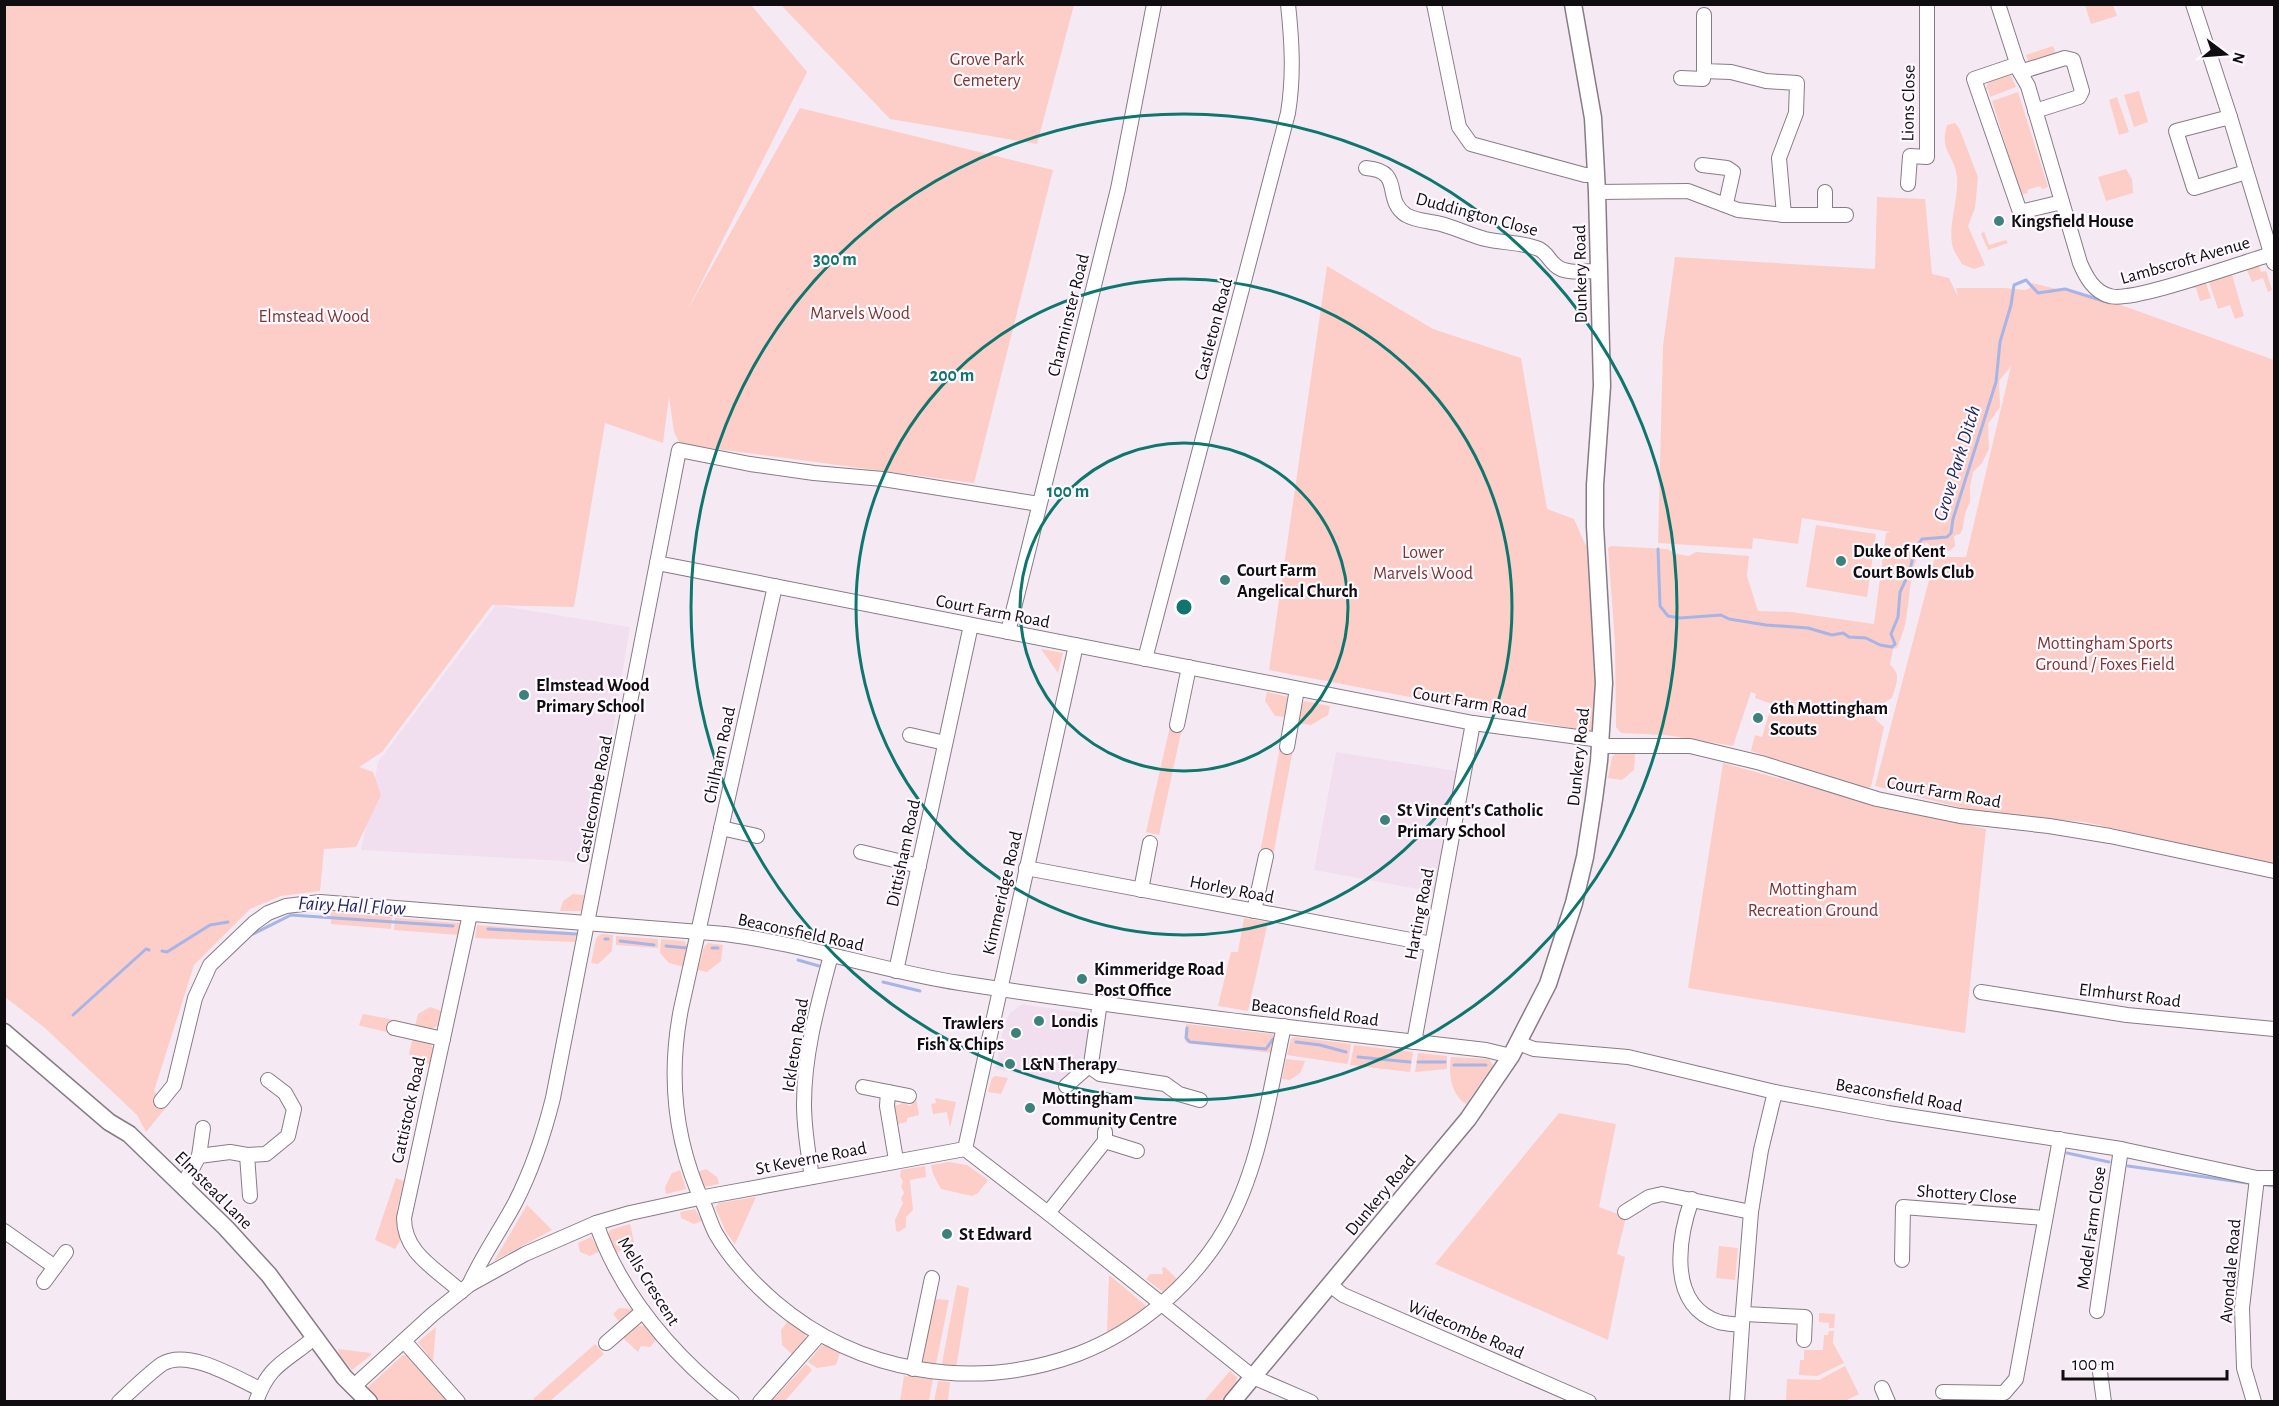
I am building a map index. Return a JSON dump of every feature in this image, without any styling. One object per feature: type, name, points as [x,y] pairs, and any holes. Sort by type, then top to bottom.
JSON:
[{"type":"street","name":"Charminster Road","points":[[1008,632],[1118,189],[1154,4]]},
{"type":"street","name":"Castleton Road","points":[[1145,659],[1288,113],[1293,63],[1288,4]]},
{"type":"street","points":[[1434,4],[1459,127],[1471,144],[1585,175],[1595,175]]},
{"type":"street","name":"Dunkery Road","points":[[1232,1401],[1468,1119],[1515,1049],[1548,984],[1574,903],[1591,824],[1601,743],[1604,647],[1595,526],[1595,485],[1602,386],[1597,192],[1593,118],[1573,4]]},
{"type":"street","name":"Lions Close","points":[[1908,184],[1910,156],[1926,157],[1927,4]]},
{"type":"street","name":"Lambscroft Avenue","points":[[1998,4],[2019,68],[2028,86],[2083,271],[2092,285],[2109,296],[2117,298],[2273,258]]},
{"type":"street","points":[[2193,4],[2273,258]]},
{"type":"street","points":[[1703,79],[1704,15]]},
{"type":"street","points":[[2035,111],[2079,97],[2082,91],[2073,60],[2065,58],[1974,79],[2020,212],[2062,202]]},
{"type":"street","points":[[1681,78],[1703,79],[1731,72],[1766,81],[1797,83],[1796,112],[1779,158],[1784,215]]},
{"type":"street","points":[[2230,117],[2176,131],[2194,188],[2246,172]]},
{"type":"street","points":[[1702,165],[1727,168],[1733,172],[1727,199],[1723,204]]},
{"type":"street","name":"Duddington Close","points":[[1366,168],[1380,171],[1389,177],[1395,202],[1401,211],[1412,218],[1444,224],[1487,239],[1533,247],[1545,253],[1555,265],[1566,271],[1599,271]]},
{"type":"street","points":[[1597,192],[1688,191],[1738,210],[1784,215],[1846,215]]},
{"type":"street","points":[[1825,192],[1825,215]]},
{"type":"street","name":"Castlecombe Road","points":[[465,1288],[516,1202],[544,1133],[588,923],[679,450],[750,464],[814,473],[883,478],[1039,504]]},
{"type":"street","name":"Court Farm Road","points":[[657,563],[1473,723],[1593,739],[1607,746],[1690,746],[1733,756],[1877,799],[1960,816],[2049,826],[2110,836],[2274,871]]},
{"type":"street","name":"Chilham Road","points":[[775,586],[675,1039],[674,1067],[679,1135],[699,1198],[715,1233],[734,1261],[762,1291],[819,1335],[849,1350],[913,1369],[936,1373],[977,1375],[1021,1370],[1059,1361],[1095,1347],[1122,1332],[1162,1303],[1206,1256],[1225,1230],[1254,1163],[1284,1026]]},
{"type":"street","name":"Dittisham Road","points":[[896,971],[971,625]]},
{"type":"street","name":"Kimmeridge Road","points":[[965,1149],[1076,645]]},
{"type":"street","points":[[1177,725],[1189,667]]},
{"type":"street","points":[[1287,747],[1297,688]]},
{"type":"street","name":"Harting Road","points":[[1414,1042],[1473,723]]},
{"type":"street","points":[[910,735],[945,743]]},
{"type":"street","points":[[721,828],[757,836]]},
{"type":"street","points":[[1141,890],[1150,843]]},
{"type":"street","points":[[861,852],[919,866]]},
{"type":"street","points":[[1254,911],[1266,856]]},
{"type":"street","name":"Horley Road","points":[[1026,868],[1432,944]]},
{"type":"street","name":"Beaconsfield Road","points":[[160,1101],[174,1085],[195,998],[210,965],[254,923],[268,913],[286,906],[320,902],[766,939],[896,971],[961,983],[1486,1050],[1534,1049],[1601,1054],[1660,1063],[1775,1092],[1888,1113],[2121,1149],[2257,1178],[2274,1178]]},
{"type":"street","name":"Cattistock Road","points":[[465,1288],[414,1251],[406,1234],[404,1223],[405,1208],[470,914]]},
{"type":"street","name":"Ickleton Road","points":[[812,1177],[804,1105],[806,1067],[812,1030],[831,955]]},
{"type":"street","name":"Elmhurst Road","points":[[1982,992],[2127,1015],[2274,1029]]},
{"type":"street","points":[[1096,1069],[1100,1002]]},
{"type":"street","points":[[394,1028],[443,1039]]},
{"type":"street","name":"Elmstead Lane","points":[[4,1032],[109,1122],[129,1134],[183,1185],[269,1275],[353,1387],[369,1401]]},
{"type":"street","points":[[1066,1086],[1096,1069],[1166,1084],[1179,1094],[1200,1100]]},
{"type":"street","points":[[199,1156],[230,1152],[248,1155],[266,1154],[288,1136],[294,1109],[285,1093],[268,1080]]},
{"type":"street","points":[[863,1087],[909,1096]]},
{"type":"street","points":[[888,1092],[887,1106],[896,1160]]},
{"type":"street","points":[[1737,1401],[1751,1212],[1761,1150],[1775,1092]]},
{"type":"street","points":[[183,1185],[199,1156],[203,1128]]},
{"type":"street","points":[[1048,1213],[1105,1136],[1137,1151]]},
{"type":"street","points":[[1943,1392],[2007,1397],[2016,1379],[2060,1139]]},
{"type":"street","points":[[965,1149],[1253,1377],[1311,1401]]},
{"type":"street","name":"St Keverne Road","points":[[353,1387],[465,1288],[525,1254],[596,1223],[699,1198],[965,1149]]},
{"type":"street","name":"Model Farm Close","points":[[2097,1311],[2121,1149]]},
{"type":"street","points":[[248,1155],[250,1196]]},
{"type":"street","name":"Avondale Road","points":[[2254,1401],[2244,1368],[2242,1308],[2257,1178]]},
{"type":"street","points":[[1628,1191],[1636,1203]]},
{"type":"street","points":[[1625,1212],[1636,1203],[1656,1195],[1692,1199],[1751,1212]]},
{"type":"street","points":[[1692,1199],[1683,1230],[1680,1258],[1682,1282],[1692,1302],[1718,1322],[1805,1317],[1804,1340]]},
{"type":"street","name":"Shottery Close","points":[[1902,1260],[1903,1207],[2045,1218]]},
{"type":"street","name":"Mells Crescent","points":[[596,1223],[607,1251],[643,1311],[660,1334],[688,1364],[732,1401]]},
{"type":"street","points":[[6,1234],[55,1267]]},
{"type":"street","points":[[44,1282],[66,1252]]},
{"type":"street","points":[[913,1369],[932,1278]]},
{"type":"street","name":"Widecombe Road","points":[[1330,1285],[1343,1295],[1589,1401]]},
{"type":"street","points":[[606,1343],[643,1311]]},
{"type":"street","points":[[760,1401],[819,1335]]},
{"type":"street","points":[[119,1401],[164,1363],[187,1359],[205,1364],[258,1395],[274,1367],[315,1337]]},
{"type":"street","points":[[404,1341],[458,1401]]},
{"type":"street","points":[[2100,1372],[2104,1401]]},
{"type":"street","points":[[1882,1388],[1888,1401]]},
{"type":"shaded area","name":"Elmstead Wood Primary School","points":[[496,605],[630,627],[591,865],[563,861],[361,850],[378,762]]},
{"type":"shaded area","name":"St Vincent's Catholic Primary School","points":[[1336,752],[1456,771],[1434,892],[1314,870]]},
{"type":"shaded area","points":[[1022,1004],[1096,1015],[1089,1063],[1066,1083],[995,1069],[1004,1026],[1010,1013]]},
{"type":"green space","name":"Elmstead Wood","points":[[5,5],[751,5],[807,72],[687,311],[800,108],[1053,170],[974,483],[680,444],[674,432],[669,397],[663,443],[605,423],[574,607],[492,605],[382,752],[359,767],[373,772],[381,795],[356,847],[324,849],[320,891],[281,896],[250,909],[194,965],[154,1091],[168,1105],[146,1132],[137,1115],[45,1028],[5,997]]},
{"type":"green space","name":"Grove Park Cemetery","points":[[781,5],[1074,5],[1037,144],[890,119]]},
{"type":"green space","points":[[2085,5],[2113,5],[2117,16],[2091,24]]},
{"type":"green space","points":[[2053,46],[2057,56],[2030,65],[2026,55]]},
{"type":"green space","points":[[2010,73],[2016,87],[1990,97],[1986,89],[1988,81]]},
{"type":"green space","points":[[2139,91],[2148,122],[2134,127],[2124,95]]},
{"type":"green space","points":[[2018,92],[2048,187],[2042,189],[2040,186],[2027,190],[2028,193],[2021,195],[1992,101]]},
{"type":"green space","points":[[2117,97],[2129,132],[2119,135],[2109,100]]},
{"type":"green space","points":[[1955,123],[1978,177],[1975,208],[1968,226],[1985,265],[1974,269],[1962,264],[1953,248],[1951,231],[1957,177],[1946,147],[1945,134],[1947,125]]},
{"type":"green space","points":[[2126,169],[2132,179],[2133,193],[2106,201],[2098,177]]},
{"type":"green space","name":"Mottingham Sports Ground / Foxes Field","points":[[1877,197],[1925,199],[1932,274],[1949,278],[1958,297],[1956,288],[2025,290],[2030,288],[2032,283],[2118,304],[2274,360],[2274,864],[2185,847],[2174,842],[2085,822],[1986,814],[1875,786],[1935,557],[1966,557],[2011,366],[1999,381],[2000,407],[1988,424],[1989,449],[1982,463],[1973,472],[1970,502],[1965,513],[1963,528],[1960,534],[1954,536],[1955,546],[1949,551],[1935,550],[1926,542],[1916,561],[1905,625],[1897,648],[1893,649],[1890,665],[1896,672],[1896,684],[1892,698],[1877,707],[1875,719],[1884,727],[1871,787],[1864,789],[1751,751],[1755,735],[1762,737],[1772,704],[1755,698],[1756,694],[1751,692],[1733,746],[1666,735],[1621,733],[1616,727],[1615,642],[1608,548],[1611,546],[1667,549],[1689,556],[1696,552],[1749,556],[1747,576],[1758,611],[1791,612],[1874,624],[1886,533],[1891,532],[1802,518],[1798,544],[1753,538],[1752,549],[1658,543],[1663,346],[1675,257],[1875,269]]},
{"type":"green space","points":[[1984,231],[1989,245],[2006,240],[2008,243],[1988,250],[1981,234]]},
{"type":"green space","name":"Lower Marvels Wood","points":[[1327,266],[1433,329],[1521,358],[1547,509],[1574,519],[1585,544],[1594,553],[1597,726],[1592,732],[1269,670]]},
{"type":"green space","points":[[2259,266],[2261,272],[2266,271],[2272,290],[2268,292],[2263,278],[2252,282],[2247,270]]},
{"type":"green space","points":[[2232,275],[2244,316],[2235,319],[2230,305],[2218,309],[2209,282]]},
{"type":"green space","points":[[2206,283],[2211,298],[2200,301],[2196,288],[2191,288]]},
{"type":"green space","name":"Duke of Kent Court Bowls Club","points":[[1816,525],[1876,534],[1867,597],[1806,587]]},
{"type":"green space","points":[[1041,649],[1063,653],[1058,673]]},
{"type":"green space","points":[[1267,692],[1289,697],[1286,717],[1275,716],[1265,701]]},
{"type":"green space","points":[[1305,701],[1330,706],[1328,715],[1311,725],[1298,723],[1302,704]]},
{"type":"green space","points":[[1170,726],[1182,728],[1159,835],[1146,832]]},
{"type":"green space","points":[[1280,747],[1293,749],[1273,856],[1260,853]]},
{"type":"green space","points":[[1615,754],[1635,754],[1634,770],[1622,780],[1608,778],[1612,757]]},
{"type":"green space","name":"Mottingham Recreation Ground","points":[[1723,763],[1876,805],[1986,829],[1965,1033],[1688,988]]},
{"type":"green space","points":[[573,894],[584,895],[581,911],[560,911],[563,901]]},
{"type":"green space","points":[[331,912],[392,917],[391,929],[331,924]]},
{"type":"green space","points":[[395,918],[461,925],[459,935],[394,930]]},
{"type":"green space","points":[[1244,918],[1268,922],[1248,1011],[1218,1006],[1231,952],[1238,952]]},
{"type":"green space","points":[[477,925],[569,932],[576,936],[575,942],[475,938]]},
{"type":"green space","points":[[602,934],[613,935],[612,951],[598,964],[591,963],[596,939]]},
{"type":"green space","points":[[616,936],[658,939],[658,948],[616,945]]},
{"type":"green space","points":[[661,939],[684,941],[688,946],[684,967],[669,963],[660,953]]},
{"type":"green space","points":[[708,943],[723,945],[721,961],[707,972],[698,970],[704,947]]},
{"type":"green space","points":[[430,1007],[441,1011],[438,1026],[430,1029],[415,1026],[418,1014]]},
{"type":"green space","points":[[363,1014],[395,1020],[391,1033],[359,1025]]},
{"type":"green space","points":[[1186,1024],[1272,1034],[1275,1037],[1272,1053],[1187,1043],[1185,1041]]},
{"type":"green space","points":[[1295,1037],[1351,1044],[1348,1063],[1287,1055],[1291,1039]]},
{"type":"green space","points":[[413,1038],[429,1041],[433,1048],[430,1064],[413,1060],[409,1053]]},
{"type":"green space","points":[[1354,1045],[1413,1052],[1410,1072],[1350,1065]]},
{"type":"green space","points":[[1418,1053],[1447,1056],[1447,1069],[1415,1072]]},
{"type":"green space","points":[[1451,1057],[1489,1059],[1493,1065],[1466,1104],[1457,1095],[1452,1083]]},
{"type":"green space","points":[[1286,1059],[1305,1061],[1301,1072],[1290,1080],[1282,1079]]},
{"type":"green space","points":[[995,1076],[1008,1078],[1001,1094],[988,1092],[992,1078]]},
{"type":"green space","points":[[915,1093],[919,1115],[907,1118],[907,1122],[898,1124],[895,1106],[903,1103],[911,1106]]},
{"type":"green space","points":[[935,1098],[956,1102],[950,1128],[947,1112],[933,1114],[931,1104],[936,1103]]},
{"type":"green space","points":[[1559,1113],[1616,1124],[1599,1207],[1626,1217],[1617,1254],[1625,1257],[1608,1340],[1435,1264]]},
{"type":"green space","points":[[949,1162],[967,1165],[988,1180],[978,1193],[972,1196],[941,1189],[931,1165]]},
{"type":"green space","points":[[925,1166],[926,1177],[910,1180],[913,1210],[906,1217],[906,1227],[899,1232],[896,1231],[895,1220],[903,1203],[901,1198],[904,1193],[901,1186],[903,1182],[900,1176],[901,1170]]},
{"type":"green space","points":[[706,1169],[717,1177],[719,1184],[704,1187],[697,1172]]},
{"type":"green space","points":[[680,1170],[686,1189],[666,1194],[665,1187],[672,1173]]},
{"type":"green space","points":[[396,1178],[404,1181],[397,1210],[400,1241],[395,1249],[375,1240]]},
{"type":"green space","points":[[756,1197],[735,1244],[726,1232],[715,1207],[719,1203]]},
{"type":"green space","points":[[527,1205],[552,1230],[494,1261]]},
{"type":"green space","points":[[695,1209],[702,1221],[694,1224],[681,1218],[680,1212]]},
{"type":"green space","points":[[630,1224],[634,1242],[615,1254],[608,1234],[610,1230]]},
{"type":"green space","points":[[591,1237],[600,1251],[590,1256],[580,1252],[578,1243]]},
{"type":"green space","points":[[1719,1246],[1738,1248],[1735,1280],[1716,1278]]},
{"type":"green space","points":[[1165,1267],[1178,1280],[1163,1292],[1146,1279],[1150,1274],[1163,1274],[1162,1268]]},
{"type":"green space","points":[[1109,1275],[1145,1305],[1145,1308],[1118,1328],[1107,1332]]},
{"type":"green space","points":[[957,1285],[969,1288],[956,1369],[941,1368]]},
{"type":"green space","points":[[934,1299],[949,1300],[935,1369],[922,1367]]},
{"type":"green space","points":[[619,1308],[632,1309],[621,1324],[613,1314]]},
{"type":"green space","points":[[1819,1313],[1835,1314],[1834,1328],[1829,1328],[1829,1323],[1819,1322]]},
{"type":"green space","points":[[788,1321],[805,1333],[806,1340],[793,1355],[782,1345],[781,1330]]},
{"type":"green space","points":[[635,1325],[645,1326],[656,1340],[650,1347],[641,1346],[638,1352],[622,1337]]},
{"type":"green space","points":[[436,1327],[433,1362],[418,1342]]},
{"type":"green space","points":[[1829,1331],[1834,1331],[1833,1343],[1844,1363],[1817,1376],[1799,1375],[1800,1360],[1804,1360],[1804,1350],[1823,1350],[1824,1335],[1828,1335]]},
{"type":"green space","points":[[595,1344],[604,1354],[550,1401],[533,1399]]},
{"type":"green space","points":[[825,1345],[840,1353],[836,1365],[817,1368],[808,1362],[821,1346]]},
{"type":"green space","points":[[338,1349],[371,1353],[371,1355],[352,1370],[339,1354]]},
{"type":"green space","points":[[403,1355],[410,1356],[451,1401],[375,1401],[368,1387]]},
{"type":"green space","points":[[806,1364],[812,1370],[785,1401],[772,1401]]},
{"type":"green space","points":[[1845,1366],[1859,1394],[1845,1401],[1786,1401],[1787,1379],[1819,1380]]},
{"type":"green space","points":[[1230,1371],[1237,1377],[1236,1383],[1220,1401],[1204,1401]]},
{"type":"green space","points":[[904,1376],[933,1379],[929,1401],[900,1401]]},
{"type":"green space","points":[[938,1381],[950,1382],[948,1401],[934,1401]]},
{"type":"waterway","name":"Grove Park Ditch","points":[[1658,549],[1660,606],[1668,616],[1680,618],[1721,615],[1729,619],[1766,625],[1808,628],[1832,635],[1843,633],[1849,637],[1866,638],[1880,645],[1892,647],[1895,644],[1891,634],[1898,617],[1900,592],[1909,573],[1915,549],[1922,539],[1947,537],[1951,533],[1953,519],[1996,382],[2000,342],[2011,305],[2014,285],[2026,280],[2038,293],[2065,289],[2110,303]]},
{"type":"waterway","name":"Fairy Hall Flow","points":[[253,934],[291,915],[453,926]]},
{"type":"waterway","name":"Fairy Hall Flow","points":[[162,951],[167,952],[210,925],[228,922]]},
{"type":"waterway","name":"Fairy Hall Flow","points":[[488,929],[577,934]]},
{"type":"waterway","name":"Fairy Hall Flow","points":[[620,941],[654,945]]},
{"type":"waterway","name":"Fairy Hall Flow","points":[[666,946],[687,948]]},
{"type":"waterway","name":"Fairy Hall Flow","points":[[712,948],[718,948]]},
{"type":"waterway","name":"Fairy Hall Flow","points":[[73,1015],[146,949],[149,950]]},
{"type":"waterway","name":"Fairy Hall Flow","points":[[798,960],[819,966]]},
{"type":"waterway","name":"Fairy Hall Flow","points":[[883,982],[920,991]]},
{"type":"waterway","name":"Fairy Hall Flow","points":[[1187,1028],[1186,1038],[1190,1042],[1266,1049],[1273,1039]]},
{"type":"waterway","name":"Fairy Hall Flow","points":[[1296,1042],[1346,1052]]},
{"type":"waterway","name":"Fairy Hall Flow","points":[[1358,1057],[1410,1062]]},
{"type":"waterway","name":"Fairy Hall Flow","points":[[1418,1062],[1445,1062]]},
{"type":"waterway","name":"Fairy Hall Flow","points":[[1454,1065],[1486,1065]]},
{"type":"waterway","name":"Fairy Hall Flow","points":[[2067,1153],[2109,1162]]},
{"type":"waterway","name":"Fairy Hall Flow","points":[[2128,1166],[2247,1183]]},
{"type":"waterway","name":"Fairy Hall Flow","points":[[2265,1185],[2274,1186]]},
{"type":"place","name":"Kingsfield House","points":[[1999,221]]},
{"type":"place","name":"Duke of Kent Court Bowls Club","points":[[1841,561]]},
{"type":"place","name":"Court Farm Angelical Church","points":[[1225,580]]},
{"type":"place","name":"Elmstead Wood Primary School","points":[[524,695]]},
{"type":"place","name":"6th Mottingham Scouts","points":[[1758,718]]},
{"type":"place","name":"St Vincent's Catholic Primary School","points":[[1385,820]]},
{"type":"place","name":"Kimmeridge Road Post Office","points":[[1082,979]]},
{"type":"place","name":"Londis","points":[[1039,1021]]},
{"type":"place","name":"Trawlers Fish & Chips","points":[[1016,1033]]},
{"type":"place","name":"L&N Therapy","points":[[1010,1064]]},
{"type":"place","name":"Mottingham Community Centre","points":[[1030,1108]]},
{"type":"place","name":"St Edward","points":[[947,1234]]},
{"type":"park label","name":"Marvels Wood","points":[[860,313]]}]
